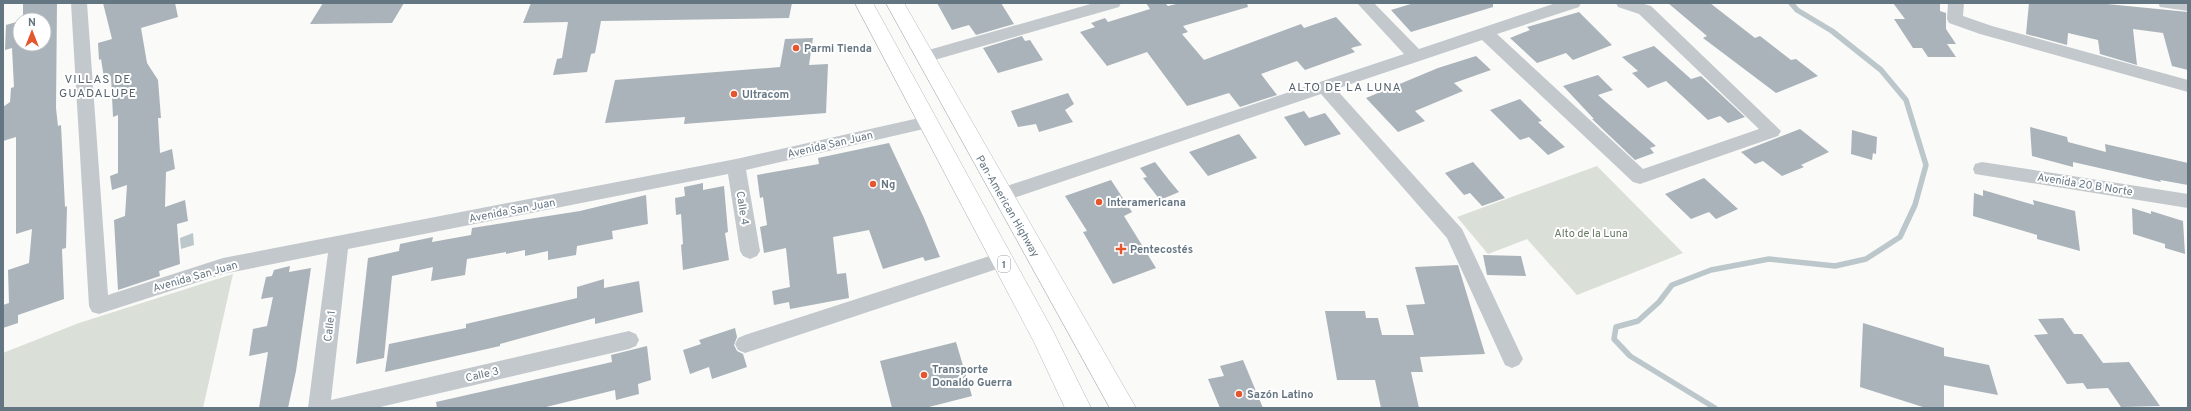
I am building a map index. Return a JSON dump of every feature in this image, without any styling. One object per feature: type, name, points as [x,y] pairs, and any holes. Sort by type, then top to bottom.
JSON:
[{"type":"highway","name":"1","points":[[864,3],[1044,338],[1078,408]]},
{"type":"highway","name":"Pan-American Highway","points":[[895,3],[1122,408]]},
{"type":"highway","points":[[932,130],[953,154],[976,185],[985,190],[1002,195],[996,211],[997,218],[1033,288],[1044,338]]},
{"type":"street","name":"Avenida San Juan","points":[[79,3],[99,306],[223,266],[339,245],[736,166],[932,130]]},
{"type":"street","points":[[924,57],[1113,3]]},
{"type":"street","points":[[1365,3],[1416,56]]},
{"type":"street","points":[[1002,195],[1573,3]]},
{"type":"street","points":[[1485,33],[1640,177],[1772,131],[1645,10],[1624,3]]},
{"type":"street","points":[[1956,3],[1955,19],[1968,24],[2188,86]]},
{"type":"street","points":[[2166,3],[2188,6]]},
{"type":"street","points":[[1324,86],[1455,234],[1512,359]]},
{"type":"street","name":"Calle 4","points":[[736,166],[750,251]]},
{"type":"street","name":"Avenida 20 B Norte","points":[[1982,169],[2188,201]]},
{"type":"street","name":"Calle 1","points":[[319,408],[339,245]]},
{"type":"street","points":[[745,344],[1002,260]]},
{"type":"street","name":"Calle 3","points":[[336,408],[629,340]]},
{"type":"green space","name":"Alto de la Luna","points":[[1597,166],[1683,253],[1577,295],[1527,239],[1488,254],[1457,217]]},
{"type":"green space","points":[[233,274],[203,408],[3,408],[3,353],[79,323]]},
{"type":"shaded area","points":[[193,233],[194,245],[181,249],[180,238]]},
{"type":"building","points":[[23,3],[57,3],[56,108],[58,126],[61,125],[65,207],[67,206],[66,248],[62,249],[64,299],[18,315],[18,323],[3,328],[3,305],[9,303],[8,270],[29,263],[32,229],[16,234],[16,137],[3,141],[3,107],[10,102],[11,88],[14,87],[12,52],[52,52],[52,12],[23,12]]},
{"type":"building","points":[[103,3],[175,3],[178,17],[141,28],[147,63],[158,80],[161,118],[158,118],[160,153],[172,149],[175,169],[166,172],[165,207],[185,200],[188,221],[177,224],[180,264],[159,271],[160,276],[118,290],[114,220],[125,216],[127,185],[112,190],[110,176],[118,173],[118,115],[113,117],[111,76],[104,78],[101,59],[99,60],[98,43],[112,39]]},
{"type":"building","points":[[323,3],[404,3],[392,23],[310,24]]},
{"type":"building","points":[[531,3],[792,3],[789,18],[601,21],[595,53],[591,54],[587,72],[553,75],[557,59],[562,58],[568,22],[523,23]]},
{"type":"building","points":[[937,3],[1001,3],[1014,24],[976,35],[969,25],[952,30]]},
{"type":"building","points":[[1146,3],[1165,3],[1168,6],[1180,3],[1247,3],[1248,7],[1183,26],[1188,32],[1182,34],[1204,60],[1301,24],[1304,28],[1336,17],[1362,45],[1351,48],[1355,52],[1305,70],[1297,61],[1261,74],[1277,95],[1240,107],[1229,93],[1187,106],[1147,52],[1107,66],[1080,32],[1095,27],[1091,23],[1105,18],[1108,22],[1150,9]]},
{"type":"building","points":[[1414,3],[1493,3],[1493,7],[1411,32],[1391,10]]},
{"type":"building","points":[[1668,3],[1710,3],[1755,38],[1760,36],[1791,60],[1796,59],[1818,76],[1776,93],[1703,38],[1707,36]]},
{"type":"building","points":[[1893,3],[1940,3],[1940,11],[1946,13],[1946,29],[1956,44],[1947,44],[1956,57],[1928,57],[1922,48],[1913,48],[1894,19],[1905,19]]},
{"type":"building","points":[[2029,3],[2097,3],[2188,12],[2188,70],[2172,66],[2163,33],[2133,29],[2137,65],[2100,54],[2098,40],[2068,33],[2067,45],[2026,34]]},
{"type":"building","points":[[1579,12],[1612,45],[1573,60],[1566,53],[1537,63],[1510,38],[1530,30],[1527,27]]},
{"type":"building","points":[[12,23],[12,48],[5,50],[6,25]]},
{"type":"building","points":[[1022,36],[1025,41],[1030,40],[1043,60],[998,73],[983,48]]},
{"type":"building","points":[[813,38],[809,65],[828,64],[826,113],[684,124],[685,117],[605,123],[615,80],[780,67],[785,39]]},
{"type":"building","points":[[1654,46],[1691,79],[1701,76],[1745,117],[1728,123],[1720,116],[1708,120],[1666,81],[1648,88],[1632,73],[1638,71],[1622,57]]},
{"type":"building","points":[[1476,56],[1491,70],[1454,83],[1463,91],[1415,111],[1425,121],[1398,132],[1366,98],[1438,68]]},
{"type":"building","points":[[1598,75],[1613,90],[1598,95],[1656,146],[1650,148],[1654,153],[1635,160],[1592,119],[1594,119],[1563,86]]},
{"type":"building","points":[[1068,93],[1074,104],[1065,110],[1073,122],[1039,132],[1036,124],[1018,127],[1011,111]]},
{"type":"building","points":[[1520,99],[1542,121],[1538,122],[1565,147],[1548,155],[1529,137],[1520,140],[1490,110]]},
{"type":"building","points":[[1304,111],[1309,118],[1325,113],[1341,134],[1305,146],[1284,117]]},
{"type":"building","points":[[2030,127],[2067,137],[2068,142],[2106,152],[2105,144],[2188,163],[2188,185],[2160,180],[2161,182],[2073,162],[2073,167],[2032,156]]},
{"type":"building","points":[[1800,129],[1829,152],[1801,165],[1804,167],[1782,176],[1763,161],[1755,164],[1741,152]]},
{"type":"building","points":[[1852,130],[1877,137],[1876,154],[1873,153],[1872,160],[1851,154]]},
{"type":"building","points":[[1239,134],[1257,158],[1208,176],[1189,152]]},
{"type":"building","points":[[889,143],[924,218],[940,257],[925,261],[923,257],[883,269],[869,230],[833,237],[837,274],[846,273],[849,298],[790,309],[789,302],[774,305],[772,291],[790,287],[786,248],[764,253],[760,227],[767,225],[763,197],[760,198],[757,175],[819,164],[818,158]]},
{"type":"building","points":[[1155,162],[1179,192],[1160,200],[1143,178],[1147,177],[1140,168]]},
{"type":"building","points":[[1473,162],[1505,198],[1482,206],[1470,193],[1464,195],[1445,173]]},
{"type":"building","points":[[1704,178],[1738,209],[1716,219],[1709,212],[1691,219],[1665,194]]},
{"type":"building","points":[[1111,180],[1132,212],[1124,216],[1156,268],[1113,284],[1083,232],[1087,231],[1065,196]]},
{"type":"building","points":[[703,183],[703,190],[724,186],[728,232],[725,233],[729,260],[683,270],[681,214],[676,215],[675,198],[685,196],[684,187]]},
{"type":"building","points":[[1983,190],[2034,205],[2033,200],[2075,211],[2080,251],[2037,239],[2037,235],[1973,216],[1974,193],[1983,196]]},
{"type":"building","points":[[646,195],[648,224],[612,231],[613,239],[577,246],[576,255],[548,260],[548,251],[525,256],[525,250],[506,254],[506,252],[467,259],[465,275],[431,281],[433,267],[392,276],[384,358],[356,364],[368,258],[399,251],[400,244],[433,237],[432,242],[471,235],[472,228],[580,211]]},
{"type":"building","points":[[2132,208],[2151,214],[2151,211],[2183,221],[2185,254],[2165,248],[2165,244],[2133,234]]},
{"type":"building","points":[[1483,255],[1521,256],[1526,276],[1487,275]]},
{"type":"building","points":[[1458,265],[1485,354],[1420,357],[1423,372],[1411,372],[1419,408],[1381,408],[1375,380],[1337,380],[1325,311],[1365,311],[1366,318],[1378,318],[1382,335],[1414,335],[1406,305],[1425,304],[1415,267]]},
{"type":"building","points":[[290,266],[289,272],[311,268],[296,371],[288,408],[259,408],[268,352],[249,356],[253,329],[267,326],[273,297],[261,299],[266,277],[272,276],[274,270]]},
{"type":"building","points":[[604,279],[604,288],[639,281],[643,312],[595,324],[595,318],[500,344],[500,346],[385,372],[389,344],[466,328],[466,324],[577,298],[577,287]]},
{"type":"building","points":[[2063,318],[2074,334],[2082,334],[2103,363],[2129,362],[2160,406],[2121,407],[2108,388],[2087,389],[2083,383],[2067,384],[2034,335],[2048,334],[2038,319]]},
{"type":"building","points":[[1863,323],[1944,348],[1944,356],[1989,365],[1998,395],[1944,385],[1944,408],[1926,408],[1860,387]]},
{"type":"building","points":[[735,328],[737,337],[734,345],[737,351],[743,354],[747,367],[712,379],[709,367],[690,374],[683,350],[701,344],[699,340]]},
{"type":"building","points":[[956,342],[972,396],[925,408],[892,408],[880,361]]},
{"type":"building","points":[[647,346],[651,380],[638,384],[639,394],[616,400],[615,390],[542,408],[437,408],[436,402],[612,362],[611,355]]},
{"type":"building","points":[[1243,360],[1263,408],[1220,408],[1208,379],[1224,376],[1220,366]]},
{"type":"waterway","points":[[1715,408],[1630,356],[1614,339],[1616,327],[1638,321],[1659,302],[1672,285],[1711,270],[1769,259],[1835,266],[1866,259],[1900,237],[1915,205],[1926,165],[1906,100],[1881,70],[1832,31],[1797,10],[1791,3]]},
{"type":"place","name":"Parmi Tienda","points":[[796,48]]},
{"type":"place","name":"Ultracom","points":[[734,94]]},
{"type":"place","name":"Ng","points":[[873,184]]},
{"type":"place","name":"Interamericana","points":[[1099,202]]},
{"type":"place","name":"Pentecostés","points":[[1121,249]]},
{"type":"place","name":"Transporte Donaldo Guerra","points":[[924,375]]},
{"type":"place","name":"Sazón Latino","points":[[1239,394]]},
{"type":"district","name":"VILLAS DE GUADALUPE","points":[[98,86]]},
{"type":"district","name":"ALTO DE LA LUNA","points":[[1345,87]]}]
